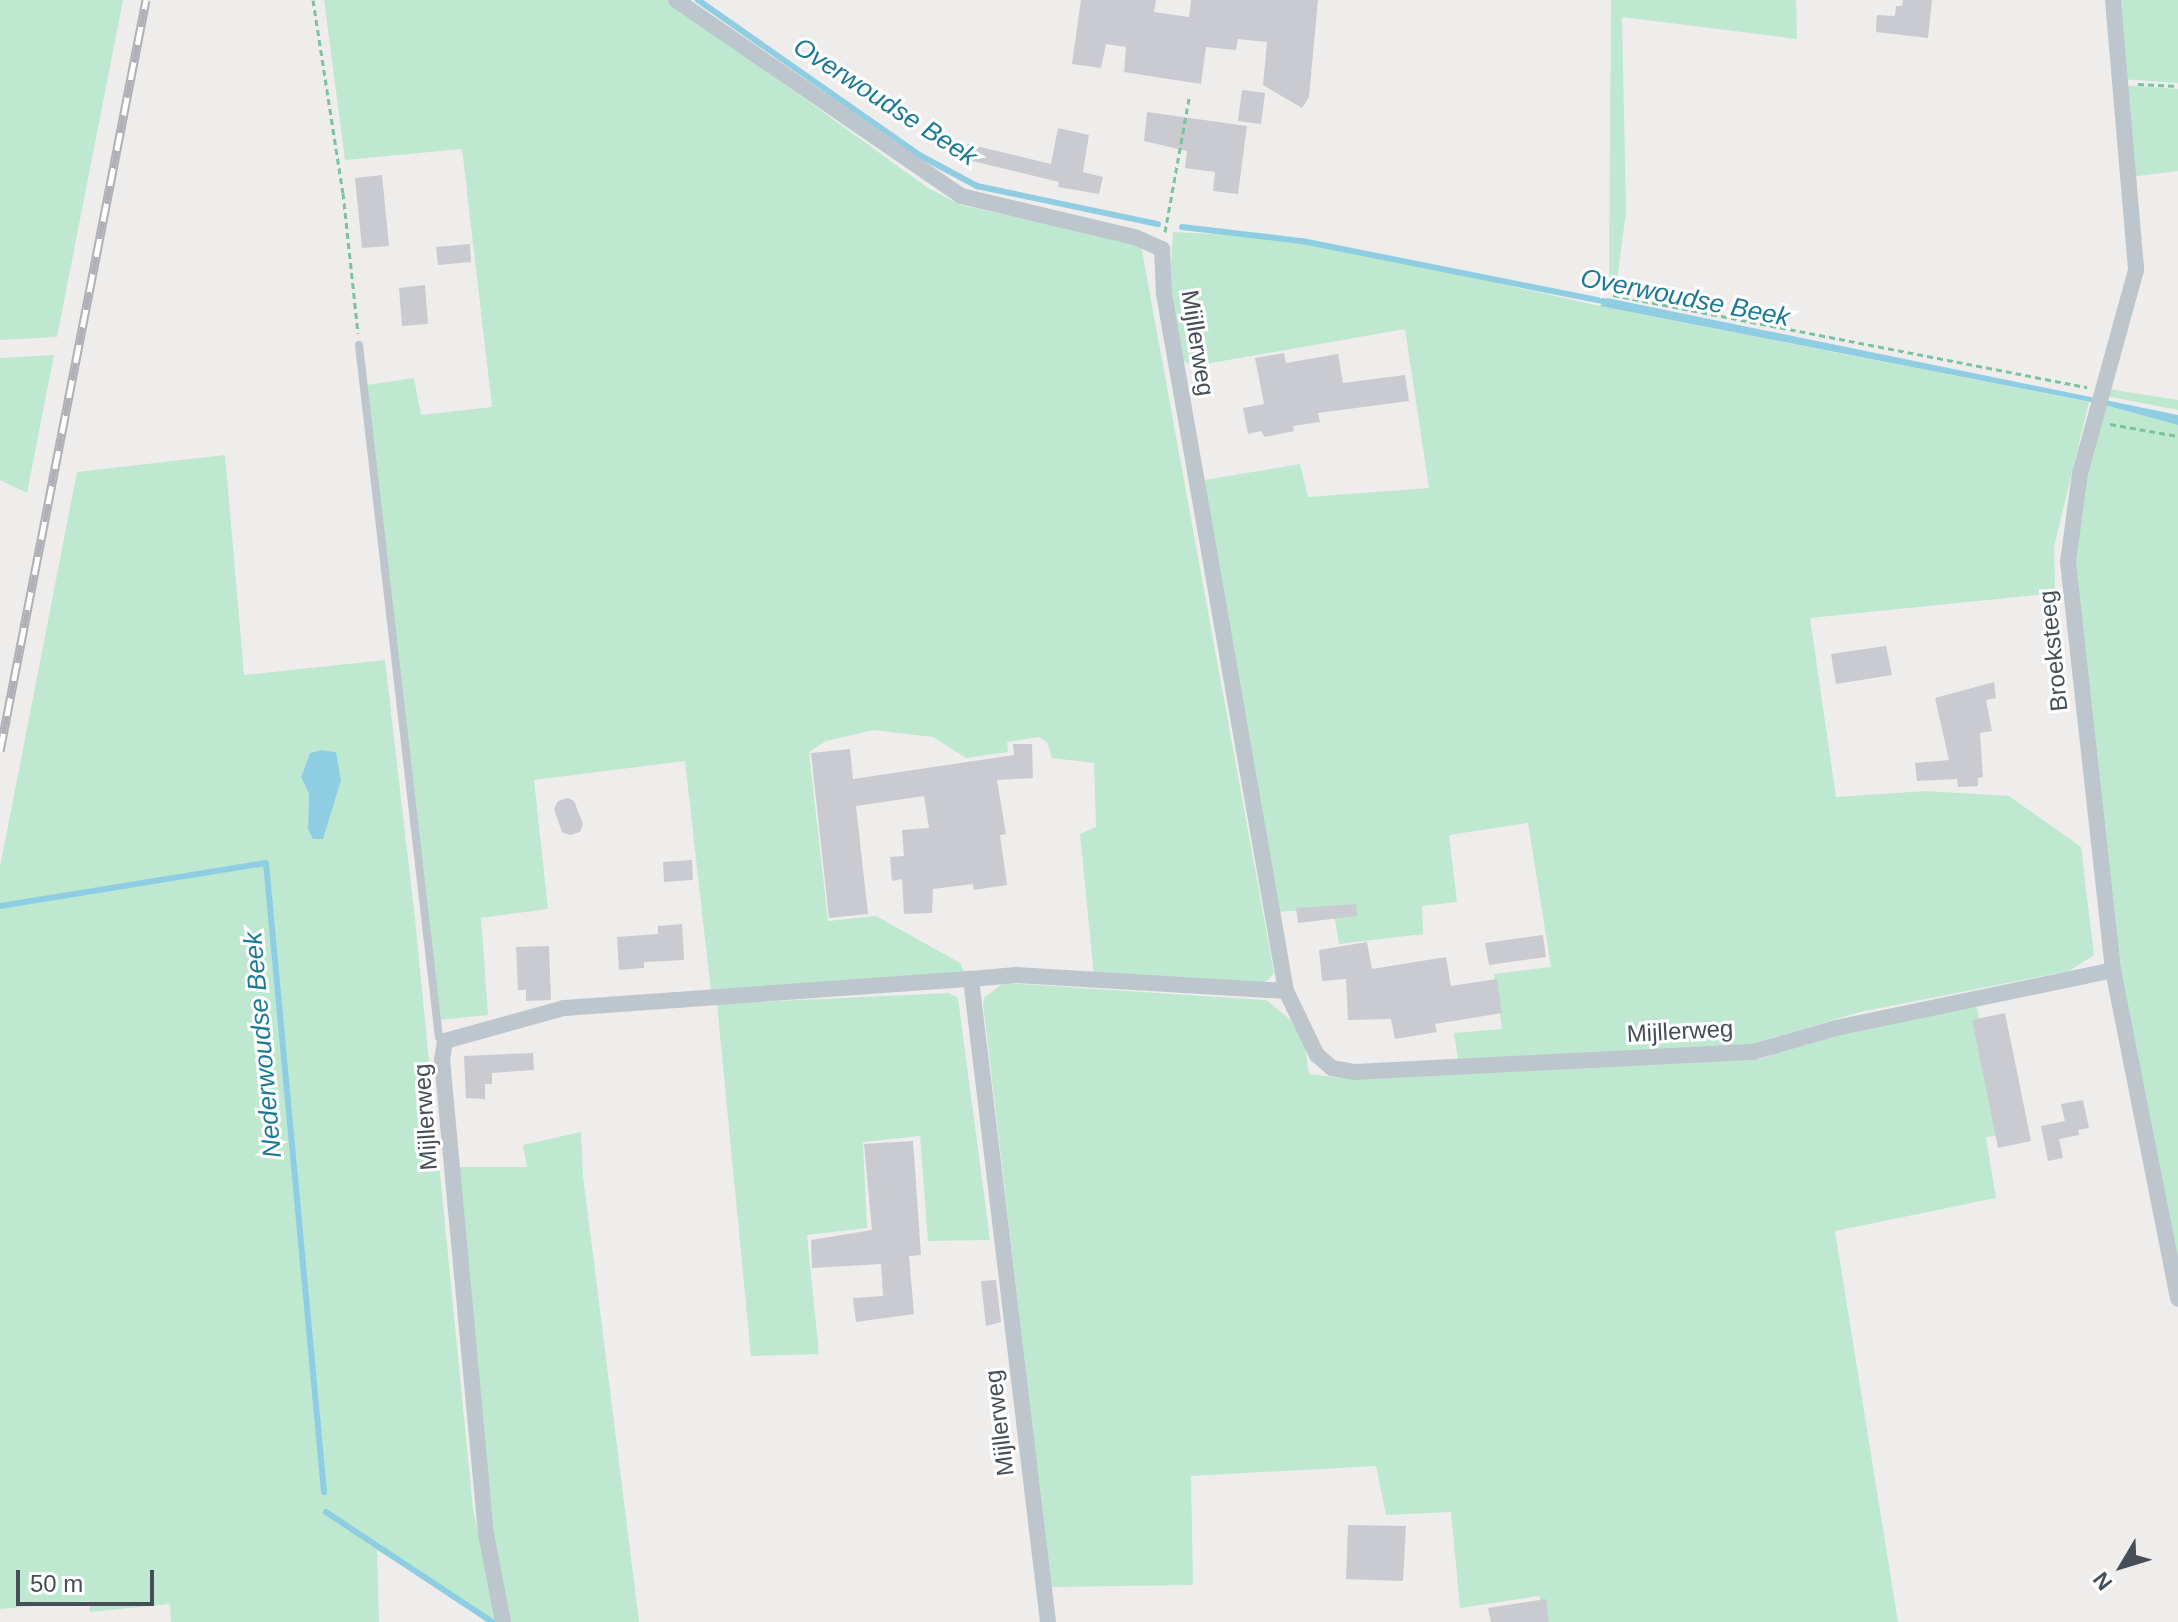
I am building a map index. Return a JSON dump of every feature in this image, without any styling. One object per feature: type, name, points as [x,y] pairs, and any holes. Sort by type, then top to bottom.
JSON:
[{"type":"street","name":"Mijllerweg","points":[[676,0],[961,196],[1135,237],[1162,249],[1167,310],[1286,991],[1317,1055],[1332,1068],[1354,1072],[1753,1052],[1836,1028],[2113,970]]},
{"type":"street","name":"Broeksteeg","points":[[2113,0],[2136,270],[2080,473],[2068,562],[2113,970],[2178,1299]]},
{"type":"street","name":"Mijllerweg","points":[[503,1622],[486,1534],[442,1060],[445,1041],[564,1008],[1016,975],[1286,991]]},
{"type":"street","name":"Mijllerweg","points":[[971,979],[1048,1622]]},
{"type":"lane","points":[[359,345],[439,1037],[445,1041]]},
{"type":"path","points":[[313,0],[341,178],[359,345]]},
{"type":"path","points":[[2119,83],[2178,86]]},
{"type":"path","points":[[1165,234],[1189,98]]},
{"type":"path","points":[[1613,295],[2102,392]]},
{"type":"path","points":[[2095,417],[2178,436]]},
{"type":"green space","points":[[0,0],[123,0],[57,337],[0,340]]},
{"type":"green space","points":[[324,0],[668,0],[928,188],[961,205],[1141,245],[1274,973],[1265,983],[1094,976],[1080,834],[1096,827],[1094,763],[1052,758],[1047,742],[1039,737],[1007,742],[1008,752],[966,758],[933,737],[873,730],[826,741],[809,752],[828,921],[876,916],[960,963],[965,974],[711,992],[685,761],[534,780],[548,909],[481,918],[488,1015],[439,1020],[367,385],[414,378],[421,415],[492,407],[462,149],[345,160]]},
{"type":"green space","points":[[1611,0],[1796,0],[1797,39],[1622,17],[1626,212],[1617,280],[1609,290]]},
{"type":"green space","points":[[2113,0],[2178,0],[2178,83],[2121,79]]},
{"type":"green space","points":[[2123,85],[2178,89],[2178,171],[2130,177]]},
{"type":"green space","points":[[1173,232],[1295,238],[1600,306],[2089,402],[2054,547],[2055,593],[1810,618],[1836,797],[1926,791],[2009,796],[2081,847],[2094,955],[2069,971],[1860,1012],[1739,1048],[1458,1060],[1454,1033],[1502,1029],[1494,974],[1551,967],[1528,823],[1449,835],[1457,902],[1422,906],[1423,934],[1339,944],[1333,908],[1276,912],[1204,480],[1300,464],[1308,497],[1429,488],[1405,329],[1194,366],[1182,360],[1169,297]]},
{"type":"green space","points":[[54,355],[27,493],[0,480],[0,358]]},
{"type":"green space","points":[[2108,389],[2178,400],[2178,410],[2106,396]]},
{"type":"green space","points":[[2101,404],[2178,425],[2178,1274],[2104,885],[2072,551],[2087,462],[2100,430]]},
{"type":"green space","points":[[225,455],[244,675],[385,660],[415,919],[473,1509],[498,1622],[492,1622],[377,1550],[379,1622],[171,1622],[170,1604],[90,1612],[89,1601],[0,1609],[0,867],[77,472]],"holes":[[[321,750],[336,752],[308,829],[309,794],[301,777],[310,753]]]},
{"type":"green space","points":[[1004,983],[1266,1000],[1297,1025],[1305,1047],[1309,1074],[1343,1078],[1762,1059],[1801,1043],[1976,1004],[2002,1135],[1986,1137],[1996,1198],[1835,1231],[1898,1622],[1546,1622],[1539,1596],[1460,1608],[1451,1512],[1386,1515],[1376,1466],[1191,1476],[1193,1585],[1051,1587],[983,1003],[985,997]]},
{"type":"green space","points":[[949,993],[958,998],[990,1240],[928,1241],[920,1136],[863,1142],[867,1228],[807,1235],[819,1354],[751,1356],[717,1004]]},
{"type":"green space","points":[[581,1132],[583,1176],[639,1622],[510,1622],[498,1568],[454,1167],[527,1167],[523,1145]]},
{"type":"water","points":[[1607,298],[2178,415],[2178,425],[2101,404],[1600,306]]},
{"type":"water","points":[[321,750],[336,752],[341,780],[323,839],[313,839],[308,829],[309,794],[301,777],[310,753]]},
{"type":"building","points":[[1081,0],[1156,0],[1154,12],[1189,17],[1191,0],[1318,0],[1309,97],[1302,108],[1263,85],[1267,42],[1238,39],[1236,50],[1206,47],[1201,84],[1124,72],[1126,47],[1106,44],[1101,68],[1072,64]]},
{"type":"building","points":[[1903,0],[1932,0],[1928,38],[1876,32],[1877,15],[1895,16],[1896,6],[1902,6]]},
{"type":"building","points":[[1242,90],[1265,93],[1261,124],[1238,121]]},
{"type":"building","points":[[1147,112],[1247,126],[1238,194],[1213,191],[1215,172],[1185,168],[1187,151],[1144,141]]},
{"type":"building","points":[[1058,128],[1089,135],[1083,172],[1103,177],[1099,194],[1058,187],[1059,182],[964,159],[968,144],[1051,164]]},
{"type":"building","points":[[382,175],[389,246],[362,248],[355,178]]},
{"type":"building","points":[[470,244],[471,262],[438,265],[436,247]]},
{"type":"building","points":[[425,285],[428,324],[402,326],[399,288]]},
{"type":"building","points":[[1284,353],[1286,363],[1338,354],[1343,383],[1405,375],[1409,401],[1318,413],[1320,422],[1293,426],[1294,431],[1265,437],[1261,431],[1248,434],[1243,408],[1264,404],[1255,358]]},
{"type":"building","points":[[1886,646],[1892,675],[1836,684],[1831,654]]},
{"type":"building","points":[[1994,682],[1996,698],[1986,700],[1992,731],[1980,733],[1983,777],[1978,778],[1978,786],[1958,787],[1957,779],[1917,781],[1915,763],[1949,760],[1935,698]]},
{"type":"building","points":[[1013,744],[1032,744],[1033,778],[997,780],[1006,834],[1000,835],[1007,885],[974,890],[973,884],[933,889],[932,913],[904,914],[902,879],[892,881],[890,857],[904,856],[902,830],[929,828],[924,796],[856,806],[868,914],[829,918],[811,753],[850,749],[853,779],[1014,755]]},
{"type":"building","points":[[568,798],[574,801],[583,824],[580,832],[570,835],[562,832],[554,809],[558,801]]},
{"type":"building","points":[[692,860],[693,880],[664,882],[663,862]]},
{"type":"building","points":[[1356,904],[1357,916],[1298,923],[1296,908]]},
{"type":"building","points":[[682,924],[684,960],[644,962],[644,968],[619,970],[617,937],[658,934],[658,926]]},
{"type":"building","points":[[1543,935],[1546,957],[1489,965],[1485,943]]},
{"type":"building","points":[[1367,942],[1372,969],[1446,957],[1451,986],[1497,979],[1502,1013],[1435,1024],[1437,1032],[1395,1039],[1391,1019],[1348,1020],[1346,979],[1322,981],[1319,950]]},
{"type":"building","points":[[549,946],[551,1000],[526,1001],[526,990],[518,990],[516,947]]},
{"type":"building","points":[[2005,1013],[2031,1141],[1998,1148],[1972,1020]]},
{"type":"building","points":[[533,1053],[534,1070],[492,1073],[492,1084],[485,1084],[485,1099],[466,1098],[464,1056]]},
{"type":"building","points":[[2083,1100],[2089,1128],[2078,1130],[2079,1135],[2059,1139],[2063,1158],[2048,1161],[2041,1126],[2065,1121],[2061,1104]]},
{"type":"building","points":[[913,1141],[921,1255],[909,1256],[914,1314],[856,1322],[853,1298],[883,1296],[881,1264],[812,1268],[811,1240],[872,1230],[864,1144]]},
{"type":"building","points":[[996,1280],[1001,1322],[986,1326],[981,1281]]},
{"type":"building","points":[[1348,1525],[1406,1526],[1403,1581],[1346,1579]]},
{"type":"building","points":[[1546,1599],[1549,1622],[1491,1622],[1488,1608]]},
{"type":"waterway","name":"Overwoudse Beek","points":[[698,0],[921,156],[977,186],[1158,224]]},
{"type":"waterway","name":"Overwoudse Beek","points":[[1182,227],[1302,241],[1612,303]]},
{"type":"waterway","name":"Nederwoudse Beek","points":[[0,906],[266,863],[324,1492]]},
{"type":"waterway","name":"Nederwoudse Beek","points":[[326,1512],[492,1622]]},
{"type":"railway","points":[[0,751],[146,0]]}]
